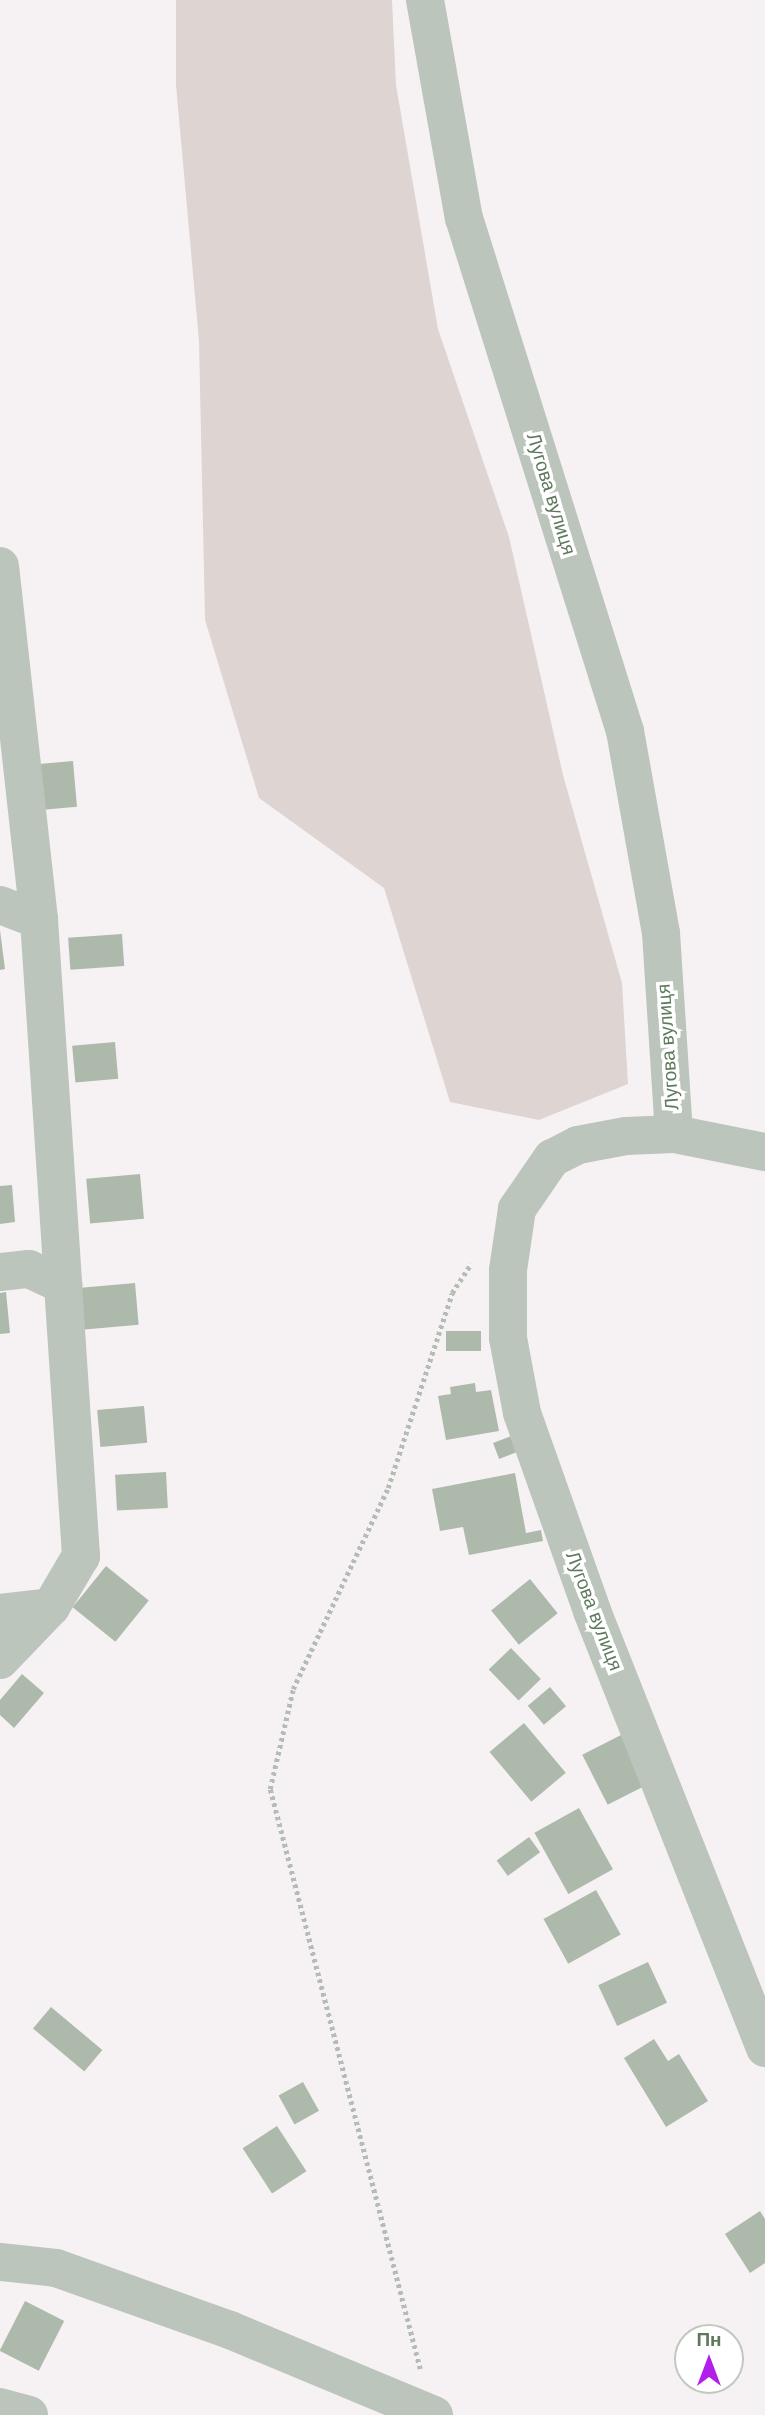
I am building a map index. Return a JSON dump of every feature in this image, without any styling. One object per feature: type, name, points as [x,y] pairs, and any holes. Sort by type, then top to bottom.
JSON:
[{"type":"street","name":"Лугова вулиця","points":[[425,0],[464,218],[625,731],[661,933],[674,1134],[602,1140],[552,1158],[517,1209],[512,1239],[508,1338],[522,1413],[592,1611],[765,2048]]},
{"type":"street","points":[[0,565],[39,920],[81,1556],[51,1607],[0,1660]]},
{"type":"street","points":[[0,905],[39,920]]},
{"type":"street","points":[[674,1134],[765,1152]]},
{"type":"street","points":[[0,1272],[29,1269],[63,1285]]},
{"type":"street","points":[[0,1613],[51,1607]]},
{"type":"street","points":[[0,2262],[56,2268],[230,2330],[433,2413]]},
{"type":"street","points":[[0,2407],[29,2415]]},
{"type":"path","points":[[433,2413],[270,1789],[293,1689],[388,1488],[452,1293],[476,1256],[512,1239]]},
{"type":"shaded area","points":[[176,0],[392,0],[396,85],[438,329],[509,537],[563,775],[622,983],[628,1084],[539,1120],[450,1102],[384,888],[259,798],[205,620],[199,341],[176,85]]},
{"type":"building","points":[[73,761],[77,807],[43,810],[39,764]]},
{"type":"building","points":[[0,930],[5,969],[0,970]]},
{"type":"building","points":[[122,934],[124,966],[70,970],[68,938]]},
{"type":"building","points":[[115,1042],[118,1079],[75,1083],[72,1046]]},
{"type":"building","points":[[140,1174],[144,1219],[90,1224],[86,1179]]},
{"type":"building","points":[[12,1185],[15,1222],[0,1224],[0,1186]]},
{"type":"building","points":[[135,1283],[139,1325],[82,1330],[78,1288]]},
{"type":"building","points":[[6,1292],[10,1333],[0,1334],[0,1293]]},
{"type":"building","points":[[446,1331],[481,1331],[481,1351],[446,1351]]},
{"type":"building","points":[[475,1383],[476,1392],[491,1390],[499,1431],[446,1440],[438,1396],[451,1394],[450,1387]]},
{"type":"building","points":[[144,1406],[147,1443],[100,1447],[97,1410]]},
{"type":"building","points":[[522,1432],[528,1448],[499,1459],[493,1443]]},
{"type":"building","points":[[166,1472],[168,1508],[117,1511],[115,1475]]},
{"type":"building","points":[[515,1473],[526,1533],[541,1530],[543,1541],[469,1555],[463,1527],[440,1531],[432,1489]]},
{"type":"building","points":[[106,1566],[149,1601],[115,1642],[73,1607]]},
{"type":"building","points":[[530,1579],[558,1613],[519,1645],[491,1610]]},
{"type":"building","points":[[511,1648],[541,1679],[519,1700],[489,1670]]},
{"type":"building","points":[[22,1674],[44,1693],[14,1728],[0,1715],[0,1700]]},
{"type":"building","points":[[550,1687],[566,1706],[544,1725],[528,1706]]},
{"type":"building","points":[[524,1723],[566,1773],[531,1802],[490,1752]]},
{"type":"building","points":[[625,1733],[650,1783],[608,1805],[582,1755]]},
{"type":"building","points":[[579,1808],[613,1869],[568,1894],[534,1833]]},
{"type":"building","points":[[529,1837],[540,1852],[508,1876],[497,1861]]},
{"type":"building","points":[[596,1890],[621,1935],[568,1964],[544,1919]]},
{"type":"building","points":[[648,1962],[667,2003],[617,2026],[598,1985]]},
{"type":"building","points":[[51,2007],[102,2050],[84,2072],[33,2028]]},
{"type":"building","points":[[654,2039],[668,2061],[679,2054],[708,2101],[666,2127],[624,2058]]},
{"type":"building","points":[[303,2082],[319,2111],[295,2124],[279,2096]]},
{"type":"building","points":[[277,2126],[306,2171],[272,2194],[243,2148]]},
{"type":"building","points":[[760,2211],[765,2219],[765,2263],[750,2273],[725,2234]]},
{"type":"building","points":[[25,2301],[64,2321],[39,2371],[0,2351]]}]
